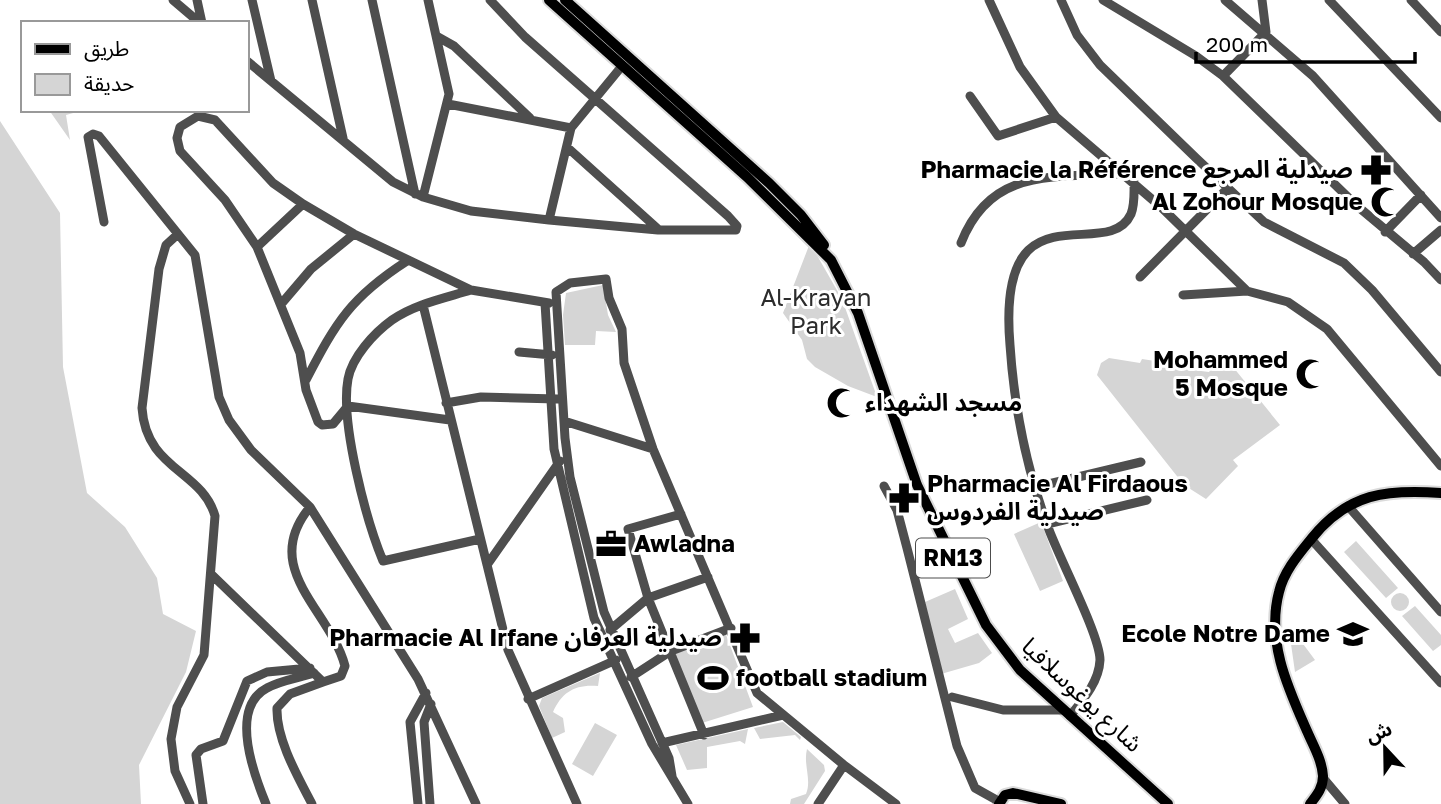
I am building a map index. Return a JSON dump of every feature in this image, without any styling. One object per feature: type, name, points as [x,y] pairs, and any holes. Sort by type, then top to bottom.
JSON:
[{"type":"main road","name":"RN13","points":[[549,0],[766,194],[831,260]]},
{"type":"main road","name":"RN13","points":[[565,0],[801,215],[822,241],[831,260]]},
{"type":"main road","name":"شارع يوغوسلافيا","points":[[831,260],[855,305],[917,485],[986,625],[1020,670],[1168,804]]},
{"type":"main road","points":[[1310,804],[1318,794],[1323,778],[1319,757],[1282,668],[1276,640],[1279,592],[1288,569],[1329,519],[1348,506],[1375,494],[1395,491],[1441,493]]},
{"type":"main road","points":[[1000,803],[1005,795],[1013,793],[1061,804]]},
{"type":"street","points":[[173,0],[199,21]]},
{"type":"street","points":[[197,0],[201,21]]},
{"type":"street","points":[[252,0],[271,81]]},
{"type":"street","points":[[312,0],[343,139]]},
{"type":"street","points":[[372,0],[419,196]]},
{"type":"street","points":[[419,196],[448,104],[438,37],[428,0]]},
{"type":"street","points":[[248,62],[393,183],[419,196],[471,211],[549,220],[658,230],[734,231],[737,228],[525,37],[491,0]]},
{"type":"street","points":[[989,0],[1020,67],[1056,117],[1134,182],[1247,291]]},
{"type":"street","points":[[1060,0],[1077,34],[1100,65],[1227,188],[1273,228],[1317,247],[1344,263],[1373,290],[1441,372]]},
{"type":"street","points":[[1103,0],[1196,56],[1223,76],[1385,232],[1441,280]]},
{"type":"street","points":[[1225,0],[1266,32],[1338,101],[1441,218]]},
{"type":"street","points":[[1262,0],[1266,32]]},
{"type":"street","points":[[1329,0],[1441,118]]},
{"type":"street","points":[[1411,0],[1441,32]]},
{"type":"street","points":[[1223,76],[1266,32]]},
{"type":"street","points":[[438,37],[454,46],[530,118]]},
{"type":"street","points":[[549,220],[571,128],[622,66]]},
{"type":"street","points":[[970,96],[998,136],[1056,117]]},
{"type":"street","points":[[448,104],[571,128]]},
{"type":"street","points":[[348,406],[333,424],[321,425],[311,406],[300,353],[282,303],[257,247],[225,200],[180,151],[177,138],[183,123],[198,116],[215,120],[274,183],[303,204],[354,234],[407,261],[471,290],[557,304]]},
{"type":"street","points":[[104,222],[90,154],[88,137],[93,134],[99,135],[191,248],[198,264],[223,409],[242,440],[310,507],[426,694],[476,804]]},
{"type":"street","points":[[568,148],[658,230]]},
{"type":"street","points":[[961,243],[968,225],[987,201],[1018,182],[1125,174]]},
{"type":"street","points":[[952,696],[1003,710],[1067,713],[1090,689],[1100,660],[1091,629],[1047,524],[1036,487],[1013,386],[1009,341],[1010,307],[1016,268],[1022,255],[1049,238],[1101,233],[1123,224],[1131,213],[1134,182]]},
{"type":"street","points":[[1140,278],[1227,188]]},
{"type":"street","points":[[1385,232],[1422,195]]},
{"type":"street","points":[[257,247],[303,204]]},
{"type":"street","points":[[1413,254],[1441,230]]},
{"type":"street","points":[[178,234],[166,245],[159,268],[145,373],[143,418],[148,436],[159,454],[206,496],[213,509],[215,525],[203,662],[181,696],[171,738],[175,771],[190,804]]},
{"type":"street","points":[[282,303],[312,269],[354,234]]},
{"type":"street","points":[[305,380],[330,333],[351,304],[374,283],[407,261]]},
{"type":"street","points":[[688,804],[671,776],[617,659],[594,618],[557,463],[560,356],[556,292],[560,286],[606,279],[609,298],[622,329],[624,363],[653,449],[757,692],[844,765],[896,804]]},
{"type":"street","points":[[471,290],[423,305],[393,319],[357,358],[348,380],[348,406],[354,460],[383,561],[480,539]]},
{"type":"street","points":[[1183,295],[1247,291],[1288,302],[1327,329],[1441,466]]},
{"type":"street","points":[[545,303],[548,355],[564,421],[567,456],[588,550],[617,659],[631,677],[662,743],[664,759]]},
{"type":"street","points":[[423,305],[508,650],[577,804]]},
{"type":"street","points":[[519,352],[560,356]]},
{"type":"street","points":[[446,402],[481,397],[557,399]]},
{"type":"street","points":[[348,406],[450,420]]},
{"type":"street","points":[[564,421],[653,449]]},
{"type":"street","points":[[487,565],[557,463],[567,456]]},
{"type":"street","points":[[1036,487],[1141,462]]},
{"type":"street","points":[[884,486],[897,510],[957,746],[975,788],[1000,803]]},
{"type":"street","points":[[1047,524],[1147,500]]},
{"type":"street","points":[[1348,506],[1441,612]]},
{"type":"street","points":[[310,507],[295,530],[292,564],[345,666],[341,676],[290,694],[277,708],[277,718],[284,742],[312,804]]},
{"type":"street","points":[[681,514],[628,529],[648,598],[704,735]]},
{"type":"street","points":[[1311,539],[1441,683]]},
{"type":"street","points":[[578,552],[588,550]]},
{"type":"street","points":[[211,574],[323,682]]},
{"type":"street","points":[[610,630],[648,598],[708,577]]},
{"type":"street","points":[[631,677],[671,651],[731,628]]},
{"type":"street","points":[[528,699],[617,659]]},
{"type":"street","points":[[203,804],[196,755],[201,749],[223,741],[247,681],[267,672],[312,671]]},
{"type":"street","points":[[266,804],[247,740],[252,707],[267,688],[312,671]]},
{"type":"street","points":[[418,804],[411,722],[426,694]]},
{"type":"street","points":[[430,804],[424,722],[431,704]]},
{"type":"street","points":[[662,743],[783,715]]},
{"type":"street","points":[[818,804],[844,765]]},
{"type":"street","points":[[1323,778],[1345,804]]},
{"type":"green space","points":[[50,112],[77,112],[66,115],[70,140]]},
{"type":"green space","points":[[0,121],[60,213],[63,367],[87,493],[125,527],[157,578],[163,614],[196,631],[186,672],[139,765],[141,804],[0,804]]},
{"type":"green space","name":"Al-Krayan Park","points":[[810,243],[842,299],[877,397],[848,386],[815,367],[807,359],[802,340],[783,313]]},
{"type":"green space","points":[[603,285],[608,315],[616,332],[596,331],[595,345],[565,345],[563,315],[566,293]]},
{"type":"green space","points":[[1109,358],[1140,363],[1142,359],[1168,363],[1170,367],[1209,372],[1212,368],[1222,371],[1229,362],[1280,425],[1233,460],[1238,466],[1206,499],[1184,485],[1097,375],[1101,363]]},
{"type":"green space","points":[[1041,522],[1063,581],[1040,591],[1014,534]]},
{"type":"green space","points":[[1356,541],[1398,588],[1386,598],[1344,552]]},
{"type":"green space","points":[[955,589],[968,619],[948,629],[955,643],[978,633],[992,653],[979,663],[941,674],[925,602]]},
{"type":"green space","points":[[1400,593],[1406,596],[1409,602],[1406,608],[1400,611],[1394,608],[1391,602],[1394,596]]},
{"type":"green space","points":[[1415,606],[1441,635],[1441,645],[1433,651],[1402,616]]},
{"type":"green space","points":[[1292,629],[1315,660],[1295,672],[1289,630]]},
{"type":"green space","name":"football stadium","points":[[725,632],[753,707],[702,723],[673,650]]},
{"type":"green space","points":[[600,673],[598,686],[576,688],[561,699],[553,712],[563,718],[565,732],[552,738],[539,706],[542,698]]},
{"type":"green space","points":[[783,722],[801,737],[800,740],[795,735],[760,739],[754,728]]},
{"type":"green space","points":[[595,723],[617,735],[593,776],[572,764]]},
{"type":"green space","points":[[748,729],[745,744],[740,741],[707,747],[707,768],[687,770],[676,745]]},
{"type":"green space","points":[[807,749],[824,765],[825,771],[804,804],[790,804],[791,799],[806,794]]},
{"type":"place","name":"Pharmacie la Référence صيدلية المرجع","points":[[1376,170]]},
{"type":"place","name":"Al Zohour Mosque","points":[[1386,202]]},
{"type":"place","name":"Mohammed 5 Mosque","points":[[1311,374]]},
{"type":"place","name":"مسجد الشهداء","points":[[842,403]]},
{"type":"place","name":"Pharmacie Al Firdaous صيدلية الفردوس","points":[[904,498]]},
{"type":"place","name":"Awladna","points":[[611,544]]},
{"type":"place","name":"Ecole Notre Dame","points":[[1353,634]]},
{"type":"place","name":"Pharmacie Al Irfane صيدلية العرفان","points":[[745,638]]},
{"type":"place","name":"football stadium","points":[[713,678]]}]
